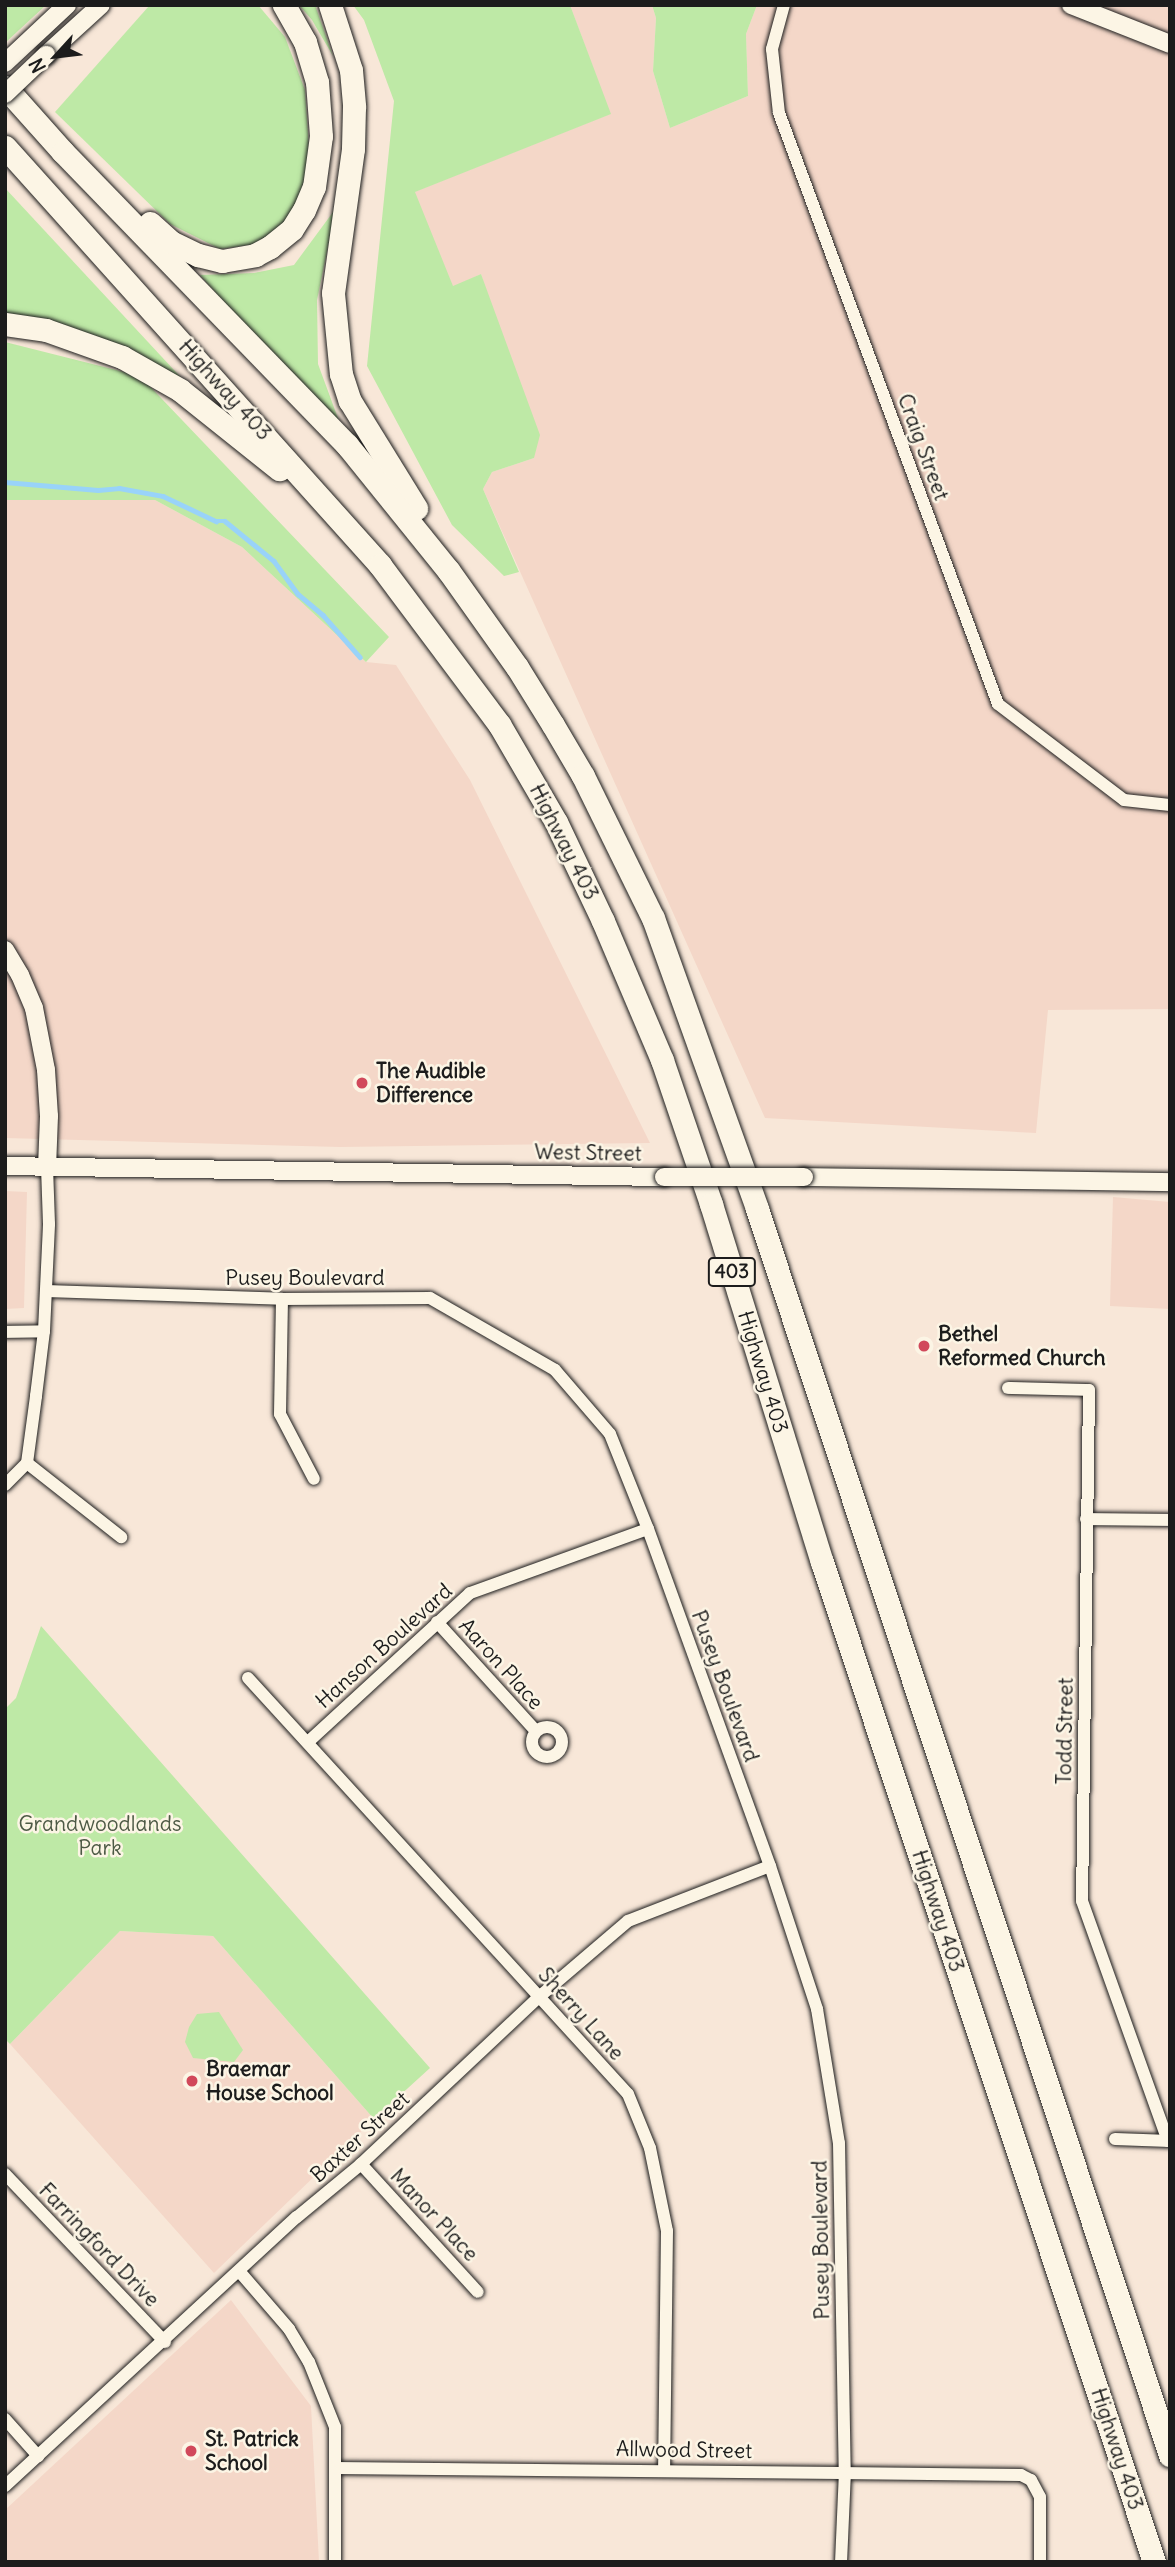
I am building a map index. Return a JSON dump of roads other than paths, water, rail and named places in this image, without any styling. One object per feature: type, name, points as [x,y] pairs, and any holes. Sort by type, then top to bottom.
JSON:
[{"type":"highway","points":[[63,152],[171,242],[198,256],[222,261],[243,258],[270,247],[292,229],[304,210],[314,187],[321,136],[313,62],[284,5]]},
{"type":"highway","points":[[330,5],[351,70],[354,107],[353,149],[333,293],[341,374],[350,401],[394,476],[434,535],[448,570]]},
{"type":"highway","name":"Highway 403","points":[[5,87],[63,152],[347,445],[448,570],[517,667],[578,766],[658,930],[757,1209],[1170,2455]]},
{"type":"highway","name":"Highway 403","points":[[5,147],[380,565],[499,724],[556,822],[603,921],[662,1060],[711,1204],[822,1562],[1154,2562]]},
{"type":"highway","points":[[5,324],[46,330],[77,339],[122,357],[180,390],[268,458],[352,546],[380,565]]},
{"type":"main road","points":[[5,63],[67,5]]},
{"type":"main road","points":[[5,94],[101,5]]},
{"type":"main road","points":[[1071,5],[1170,44]]},
{"type":"main road","points":[[5,950],[20,975],[34,1008],[46,1070],[47,1167]]},
{"type":"main road","name":"West Street","points":[[5,1166],[1170,1182]]},
{"type":"street","name":"Craig Street","points":[[784,5],[772,49],[779,113],[998,704],[1124,800],[1170,805]]},
{"type":"street","points":[[5,1485],[27,1463],[44,1331],[47,1167]]},
{"type":"street","name":"Pusey Boulevard","points":[[46,1291],[282,1299],[430,1298],[555,1370],[610,1434],[648,1529],[770,1866],[817,2009],[839,2143],[845,2471],[841,2562]]},
{"type":"street","points":[[282,1299],[280,1413],[314,1479]]},
{"type":"street","points":[[5,1332],[44,1331]]},
{"type":"street","name":"Todd Street","points":[[1007,1388],[1089,1390],[1083,1901],[1169,2141]]},
{"type":"street","points":[[27,1463],[121,1537]]},
{"type":"street","points":[[1086,1519],[1170,1520]]},
{"type":"street","name":"Hanson Boulevard","points":[[308,1742],[470,1593],[648,1529]]},
{"type":"street","name":"Aaron Place","points":[[437,1622],[536,1731]]},
{"type":"street","name":"Sherry Lane","points":[[248,1678],[628,2094],[650,2148],[667,2231],[664,2469]]},
{"type":"street","name":"Baxter Street","points":[[5,2486],[239,2272],[361,2165],[539,1997],[628,1921],[770,1866]]},
{"type":"street","points":[[1115,2139],[1169,2141]]},
{"type":"street","name":"Manor Place","points":[[361,2165],[478,2292]]},
{"type":"street","name":"Farringford Drive","points":[[5,2174],[165,2342]]},
{"type":"street","points":[[239,2272],[289,2329],[309,2362],[335,2427],[335,2562]]},
{"type":"street","points":[[5,2419],[38,2456]]},
{"type":"street","name":"Allwood Street","points":[[335,2468],[664,2469],[1021,2475],[1031,2480],[1040,2497],[1040,2562]]},
{"type":"waterway","points":[[5,482],[98,490],[119,488],[163,496],[216,521],[225,521],[274,561],[298,594],[323,615],[360,657]]},
{"type":"place","name":"The Audible Difference","points":[[362,1083]]},
{"type":"place","name":"Bethel Reformed Church","points":[[924,1346]]},
{"type":"place","name":"Braemar House School","points":[[192,2081]]},
{"type":"place","name":"St. Patrick School","points":[[191,2451]]},
{"type":"park label","name":"Grandwoodlands Park","points":[[100,1836]]}]
